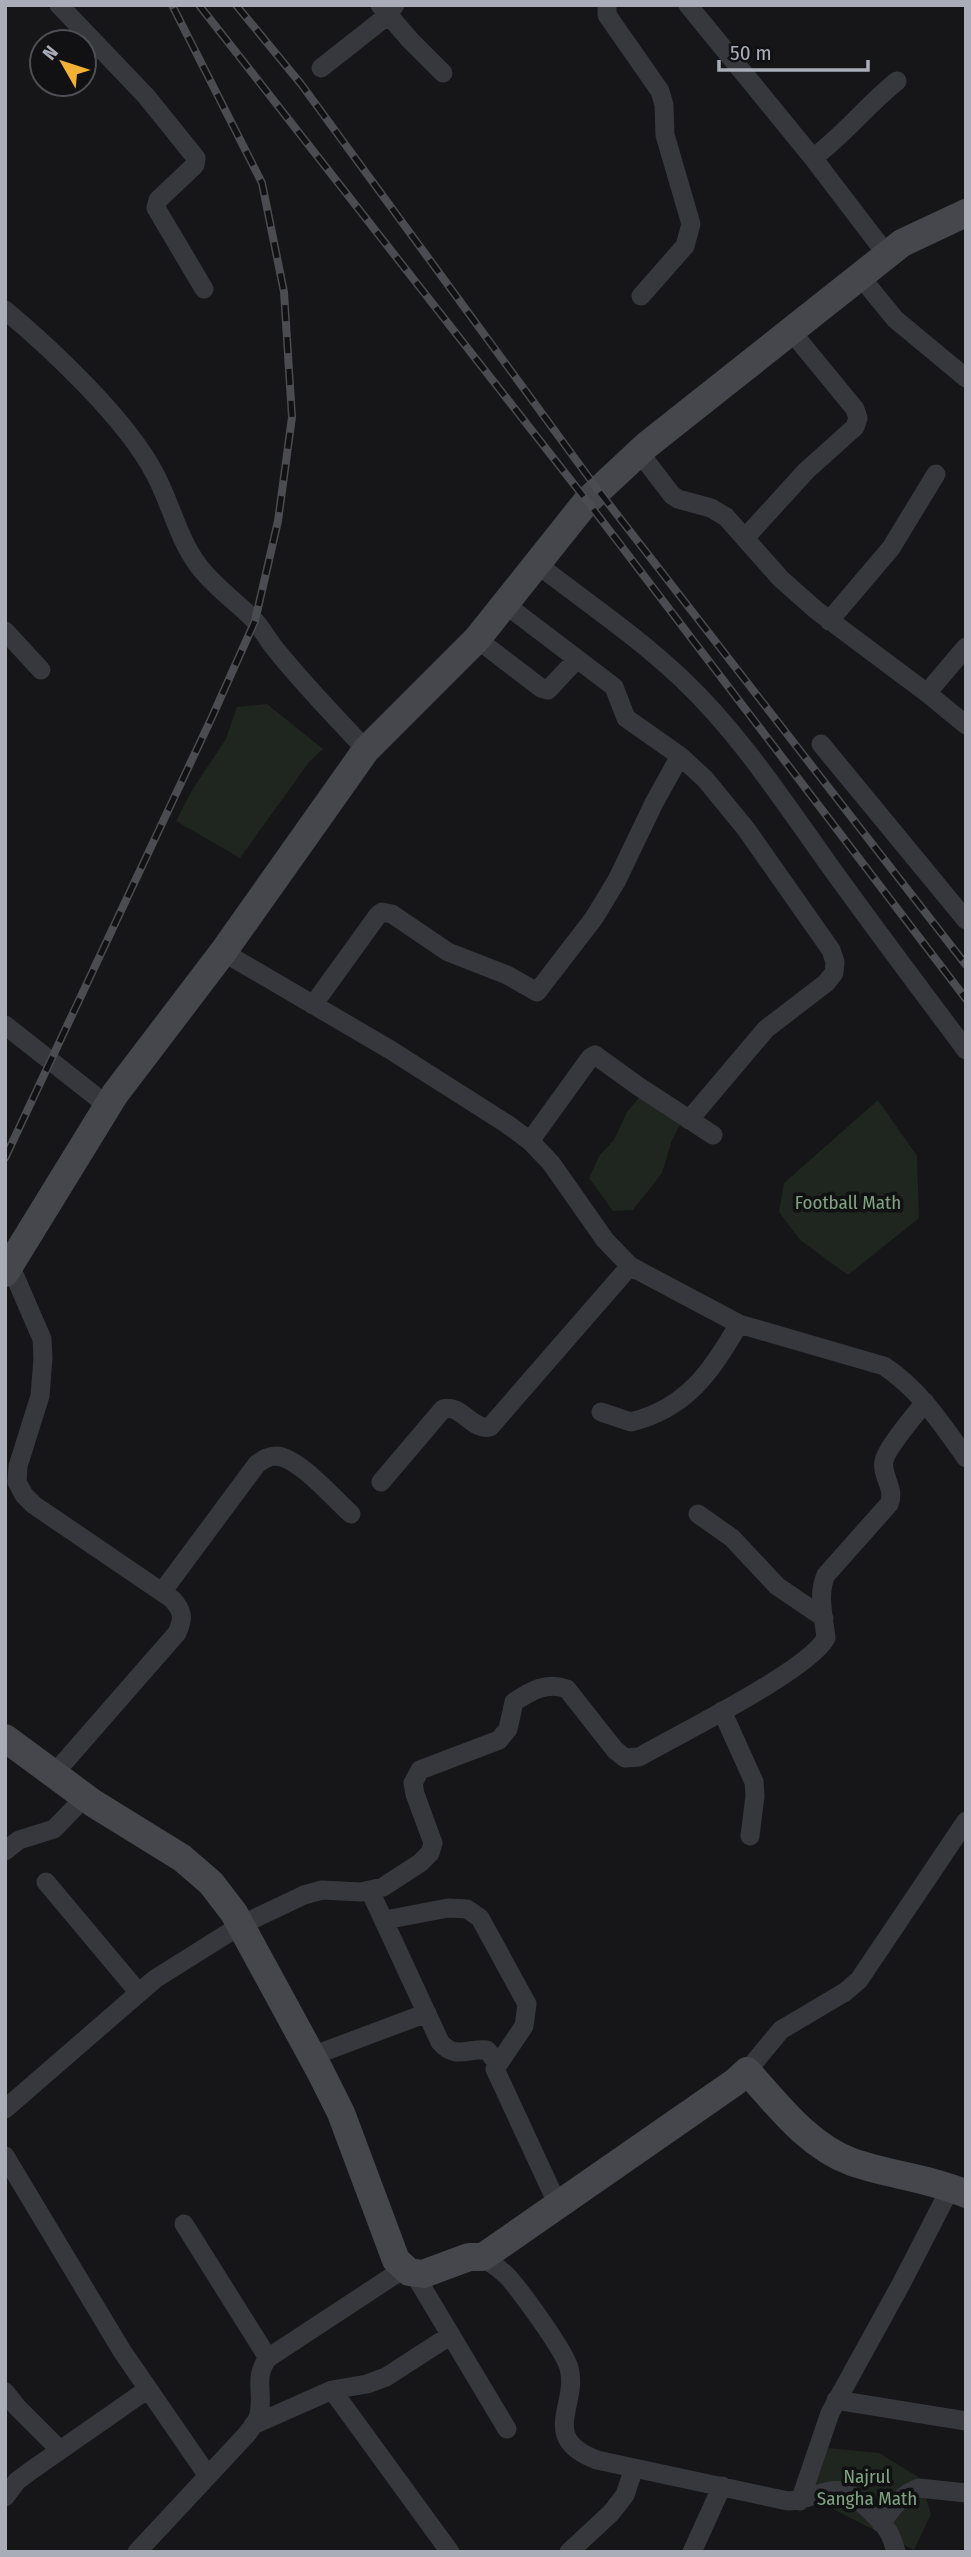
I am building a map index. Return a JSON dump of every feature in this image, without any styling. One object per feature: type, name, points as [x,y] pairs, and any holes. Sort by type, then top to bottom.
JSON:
[{"type":"main road","points":[[8,1269],[108,1106],[223,952],[366,750],[477,639],[587,501],[639,452],[902,243],[966,213]]},
{"type":"main road","points":[[5,1738],[85,1797],[182,1858],[212,1883],[241,1925],[312,2056],[341,2113],[396,2260],[409,2270],[423,2274],[469,2257],[483,2257],[747,2071],[803,2130],[828,2150],[852,2162],[958,2190]]},
{"type":"street","points":[[59,5],[138,86],[196,158],[195,165],[158,200],[156,208],[204,289]]},
{"type":"street","points":[[607,5],[607,15],[660,91],[664,105],[665,135],[691,224],[685,246],[641,296]]},
{"type":"street","points":[[688,5],[813,158],[887,255]]},
{"type":"street","points":[[321,68],[387,9],[443,72]]},
{"type":"street","points":[[813,158],[897,81]]},
{"type":"street","points":[[860,276],[895,319],[966,379]]},
{"type":"street","points":[[6,313],[38,338],[120,425],[155,473],[185,545],[199,567],[227,597],[255,621],[275,650],[366,750]]},
{"type":"street","points":[[745,538],[806,471],[855,426],[858,418],[855,409],[791,331]]},
{"type":"street","points":[[639,452],[672,495],[719,512],[781,579],[830,621],[928,693],[966,725]]},
{"type":"street","points":[[830,621],[891,548],[936,474]]},
{"type":"street","points":[[537,564],[659,658],[684,680],[725,726],[768,778],[872,924],[966,1049]]},
{"type":"street","points":[[505,604],[617,690],[626,718],[680,756],[705,779],[746,829],[831,950],[835,962],[834,973],[826,983],[766,1029],[689,1120]]},
{"type":"street","points":[[5,631],[41,670]]},
{"type":"street","points":[[477,639],[541,688],[548,690],[577,659]]},
{"type":"street","points":[[928,693],[966,648]]},
{"type":"street","points":[[821,744],[966,920]]},
{"type":"street","points":[[313,1005],[382,912],[392,914],[448,952],[507,975],[537,992],[594,918],[617,880],[680,756]]},
{"type":"street","points":[[223,952],[389,1049],[530,1141],[551,1163],[605,1240],[630,1266],[738,1325],[884,1366],[897,1374],[925,1402],[966,1458]]},
{"type":"street","points":[[5,1025],[108,1106]]},
{"type":"street","points":[[530,1141],[590,1058],[595,1055],[713,1135]]},
{"type":"street","points":[[380,1482],[443,1409],[453,1409],[482,1428],[490,1427],[630,1266]]},
{"type":"street","points":[[8,1269],[41,1339],[44,1358],[40,1396],[18,1466],[17,1482],[34,1505],[162,1592],[181,1609],[183,1621],[177,1633],[53,1775]]},
{"type":"street","points":[[601,1412],[631,1422],[655,1414],[683,1398],[717,1362],[738,1325]]},
{"type":"street","points":[[5,2109],[155,1979],[241,1925],[321,1890],[370,1891],[383,1887],[421,1863],[430,1853],[433,1843],[413,1783],[420,1770],[427,1765],[499,1740],[508,1729],[514,1702],[525,1695],[546,1686],[556,1685],[567,1689],[615,1750],[625,1758],[639,1757],[765,1686],[815,1652],[825,1638],[821,1592],[826,1575],[889,1504],[891,1493],[884,1461],[889,1450],[925,1402]]},
{"type":"street","points":[[162,1592],[257,1464],[267,1457],[278,1456],[292,1460],[351,1514]]},
{"type":"street","points":[[698,1514],[740,1546],[777,1586],[824,1618]]},
{"type":"street","points":[[722,1710],[754,1782],[750,1836]]},
{"type":"street","points":[[5,1851],[19,1840],[54,1829],[85,1797]]},
{"type":"street","points":[[747,2071],[794,2020],[845,1992],[859,1980],[966,1821]]},
{"type":"street","points":[[46,1882],[139,1993]]},
{"type":"street","points":[[370,1891],[446,2048],[453,2053],[462,2054],[475,2049],[487,2050],[497,2063]]},
{"type":"street","points":[[385,1920],[448,1908],[467,1909],[480,1918],[527,2004],[524,2025],[497,2063],[496,2074],[558,2205]]},
{"type":"street","points":[[312,2056],[427,2013]]},
{"type":"street","points":[[5,2156],[122,2351],[208,2476]]},
{"type":"street","points":[[800,2501],[836,2400],[958,2190]]},
{"type":"street","points":[[184,2224],[268,2358]]},
{"type":"street","points":[[483,2257],[509,2278],[562,2353],[570,2369],[564,2414],[565,2435],[582,2454],[788,2501],[800,2501],[828,2491],[844,2491],[856,2497],[888,2530],[896,2552]]},
{"type":"street","points":[[137,2552],[253,2425],[259,2415],[258,2376],[261,2366],[268,2358],[409,2270],[507,2429]]},
{"type":"street","points":[[253,2425],[332,2389],[367,2384],[386,2377],[451,2335]]},
{"type":"street","points":[[5,2497],[18,2481],[148,2389]]},
{"type":"street","points":[[332,2389],[450,2552]]},
{"type":"street","points":[[5,2392],[60,2450]]},
{"type":"street","points":[[836,2400],[966,2421]]},
{"type":"street","points":[[569,2552],[611,2513],[625,2495],[634,2468]]},
{"type":"street","points":[[692,2552],[722,2486]]},
{"type":"street","points":[[881,2523],[897,2502],[912,2490],[919,2488],[966,2493]]},
{"type":"green space","points":[[267,704],[323,749],[309,762],[240,858],[176,821],[192,790],[226,739],[237,707]]},
{"type":"green space","points":[[642,1094],[683,1119],[672,1140],[662,1173],[633,1210],[613,1211],[589,1178],[599,1156],[614,1140],[627,1112]]},
{"type":"green space","name":"Football Math","points":[[878,1100],[917,1156],[919,1218],[848,1275],[800,1240],[779,1212],[784,1183]]},
{"type":"green space","name":"Najrul Sangha Math","points":[[828,2448],[879,2453],[920,2478],[931,2514],[914,2550],[809,2497]]},
{"type":"railway","points":[[5,1158],[255,621],[278,521],[292,417],[284,292],[262,183],[172,5]]},
{"type":"railway","points":[[199,5],[587,501],[966,999]]},
{"type":"railway","points":[[236,5],[301,84],[598,490],[966,965]]}]
